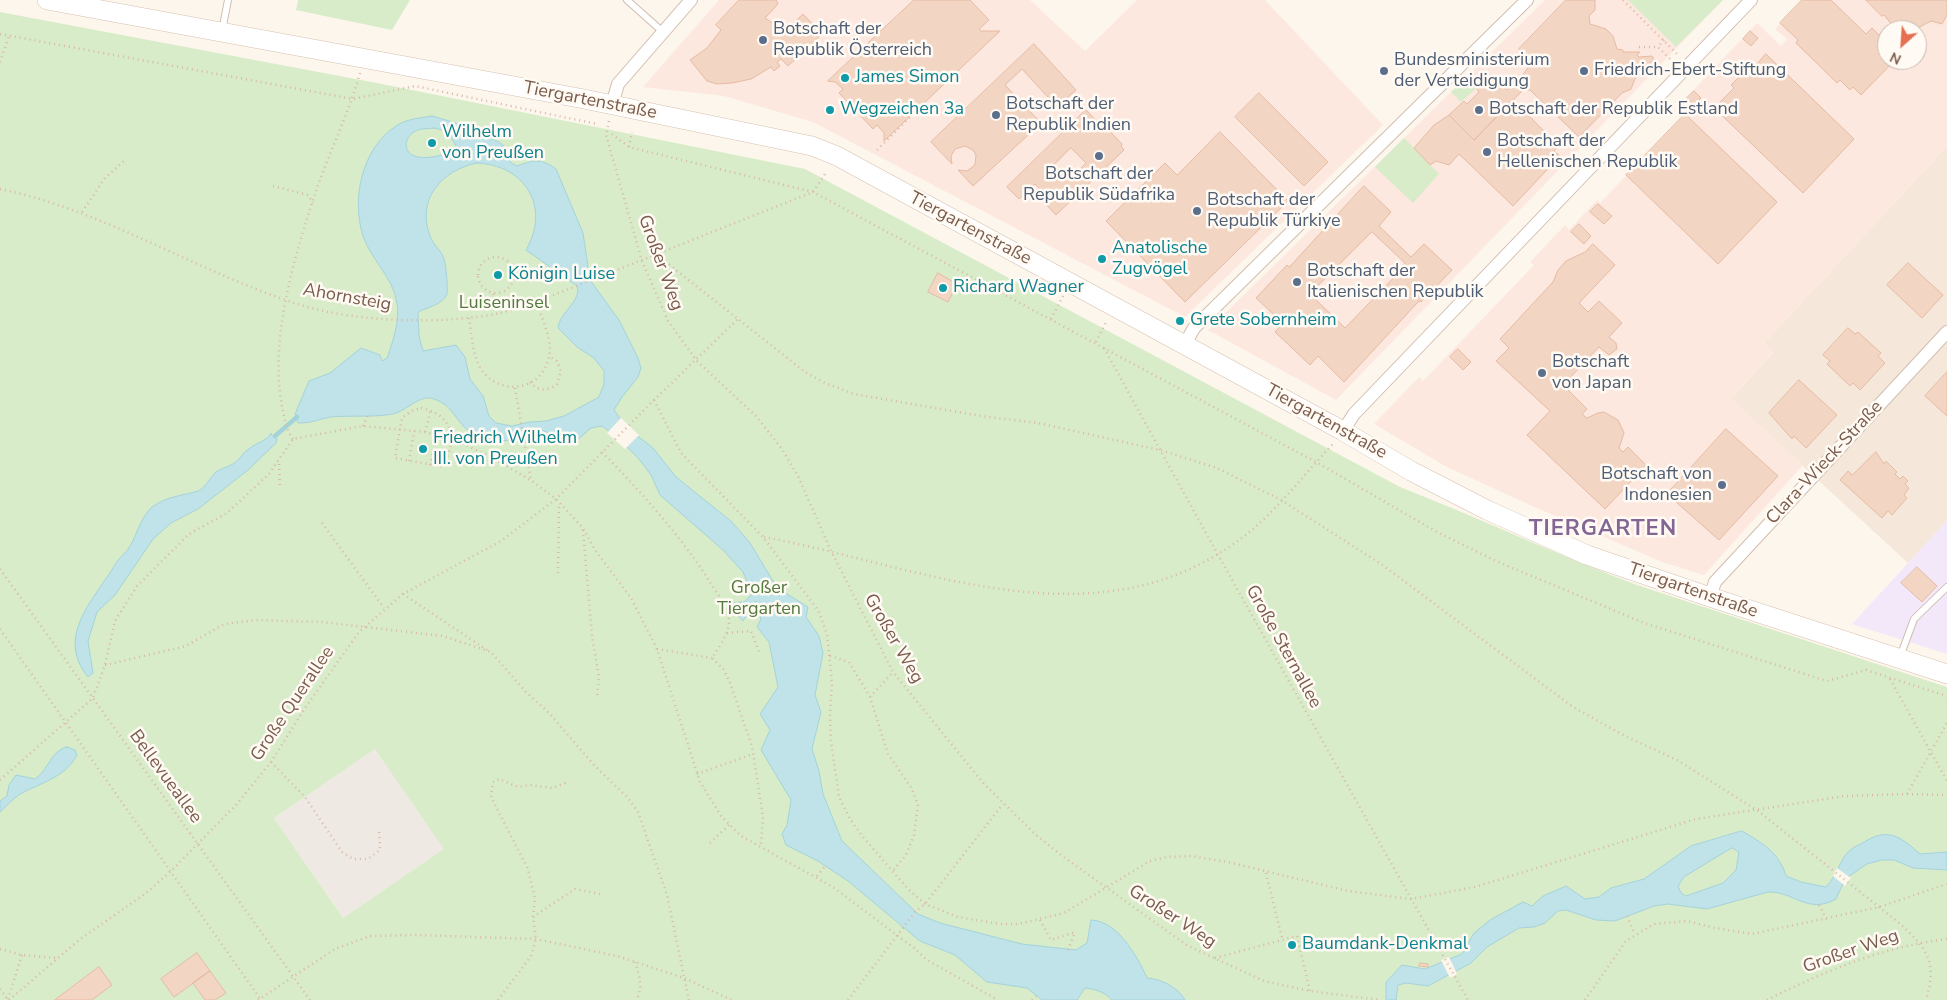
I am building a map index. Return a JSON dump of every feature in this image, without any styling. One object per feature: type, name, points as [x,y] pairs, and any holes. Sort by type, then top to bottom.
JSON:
[{"type":"main road","name":"Tiergartenstraße","points":[[47,0],[222,32],[610,112],[785,139],[829,152],[1185,344],[1340,435],[1513,522],[1587,555],[1710,598],[1947,674]]},
{"type":"street","points":[[610,112],[618,84],[691,0]]},
{"type":"street","points":[[1185,344],[1194,328],[1527,0]]},
{"type":"street","points":[[1340,435],[1354,414],[1751,0]]},
{"type":"street","name":"Clara-Wieck-Straße","points":[[1710,598],[1715,582],[1947,332]]},
{"type":"lane","points":[[222,32],[228,0]]},
{"type":"lane","points":[[627,0],[663,32]]},
{"type":"lane","points":[[1899,659],[1914,619],[1947,587]]},
{"type":"path","points":[[1623,0],[1677,54]]},
{"type":"path","points":[[0,34],[353,99],[414,86],[597,124]]},
{"type":"path","points":[[0,62],[9,36]]},
{"type":"path","points":[[1658,47],[1664,40]]},
{"type":"path","points":[[1639,47],[1658,47],[1671,60]]},
{"type":"path","points":[[293,439],[284,421],[279,392],[279,364],[287,299],[315,194],[353,99],[360,73]]},
{"type":"path","name":"Großer Weg","points":[[610,112],[606,135],[642,261],[668,321],[697,360],[756,416],[782,449],[798,476],[831,551],[894,672],[964,760],[1003,804],[1035,834],[1104,888],[1188,946],[1264,981],[1310,991],[1379,1000]]},
{"type":"path","points":[[877,150],[910,117]]},
{"type":"path","points":[[629,147],[632,132]]},
{"type":"path","points":[[612,134],[629,147],[813,192],[1316,462],[1445,536],[1496,561],[1644,623],[1827,682],[1866,670],[1947,696]]},
{"type":"path","points":[[82,212],[105,178],[124,161]]},
{"type":"path","points":[[813,192],[832,164]]},
{"type":"path","points":[[273,186],[308,195],[315,194]]},
{"type":"path","name":"Ahornsteig","points":[[0,189],[36,196],[82,212],[216,273],[304,306],[330,312],[398,320],[469,318],[500,313],[536,302],[813,192]]},
{"type":"path","points":[[308,195],[313,203]]},
{"type":"path","points":[[657,255],[805,372],[825,383],[854,394],[981,416],[1038,423],[1160,450],[1217,468],[1280,500],[1381,564],[1573,707],[1625,736],[1678,760],[1758,811],[1920,942],[1931,963],[1931,978],[1926,1000]]},
{"type":"path","points":[[493,294],[505,292],[513,284],[515,272],[510,262],[499,257],[488,258],[480,267],[478,278],[483,288],[493,294],[500,313]]},
{"type":"path","points":[[1051,319],[1063,295]]},
{"type":"path","points":[[469,318],[476,354],[483,372],[503,386],[515,388],[530,382],[542,371],[550,357],[548,337],[536,302]]},
{"type":"path","name":"Große Querallee","points":[[8,1000],[79,940],[130,905],[171,871],[236,805],[271,762],[338,658],[365,626],[384,608],[403,594],[501,541],[558,501],[602,452],[739,318]]},
{"type":"path","points":[[1095,342],[1108,319]]},
{"type":"path","name":"Große Sternallee","points":[[1104,347],[1217,554],[1455,980],[1468,1000]]},
{"type":"path","points":[[530,382],[538,389],[544,390],[557,384],[561,371],[557,361],[550,357]]},
{"type":"path","points":[[515,388],[532,481]]},
{"type":"path","points":[[654,400],[682,453],[764,537],[818,610],[827,634],[830,656],[832,682],[830,715],[839,798],[850,820],[892,872],[925,904],[958,917],[1000,924],[1040,920],[1064,913],[1144,864],[1166,857],[1191,856],[1228,862],[1266,873],[1348,891],[1411,899],[1474,887],[1696,819],[1758,811],[1845,796],[1947,795]]},
{"type":"path","points":[[421,408],[431,410],[447,421],[453,439],[444,468],[395,458],[402,418],[411,411],[421,408]]},
{"type":"path","points":[[425,432],[431,410]]},
{"type":"path","points":[[363,426],[368,415]]},
{"type":"path","points":[[0,780],[93,698],[105,665],[115,621],[137,586],[189,534],[227,513],[269,474],[293,439],[363,426],[425,432],[453,439],[493,458],[532,481],[558,501],[583,528],[595,550],[631,598],[657,649],[697,774],[721,816],[741,836],[817,876],[898,936],[926,960],[998,1000]]},
{"type":"path","points":[[409,461],[414,430]]},
{"type":"path","points":[[430,465],[437,435]]},
{"type":"path","points":[[764,537],[831,551],[929,578],[978,587],[1072,594],[1131,590],[1175,575],[1217,554],[1247,533],[1340,435]]},
{"type":"path","points":[[602,452],[656,508],[695,558],[720,596],[729,622],[727,634],[712,658]]},
{"type":"path","points":[[279,462],[280,487]]},
{"type":"path","points":[[558,501],[558,573]]},
{"type":"path","points":[[322,523],[384,608]]},
{"type":"path","points":[[583,528],[592,636],[599,677],[597,698]]},
{"type":"path","name":"Bellevueallee","points":[[0,569],[310,1000]]},
{"type":"path","points":[[403,594],[491,652],[524,692],[550,714],[593,764],[628,798],[638,812],[667,896],[688,1000]]},
{"type":"path","points":[[105,665],[186,646],[224,624],[256,620],[291,620],[365,626],[443,636],[491,652]]},
{"type":"path","points":[[0,629],[260,1000],[335,949],[370,936],[536,939],[635,962],[684,978],[732,1000]]},
{"type":"path","points":[[727,634],[751,631],[760,654]]},
{"type":"path","points":[[657,649],[712,658],[724,670],[730,682],[753,754],[763,817],[761,845]]},
{"type":"path","points":[[830,656],[849,662],[870,697],[888,754],[912,789],[918,805],[914,835],[906,855],[892,872]]},
{"type":"path","points":[[870,697],[894,672]]},
{"type":"path","points":[[1889,677],[1947,781]]},
{"type":"path","points":[[1908,794],[1947,723]]},
{"type":"path","points":[[697,774],[753,754]]},
{"type":"path","points":[[271,762],[305,797],[342,852],[353,859],[368,859],[380,850],[379,829]]},
{"type":"path","points":[[498,1000],[531,956],[536,939],[533,917],[535,899],[528,869],[490,797],[493,782],[499,779],[518,786],[530,785],[552,788],[568,782]]},
{"type":"path","points":[[848,1000],[904,929],[915,912],[925,904],[1003,804]]},
{"type":"path","points":[[710,843],[729,824]]},
{"type":"path","points":[[817,876],[825,866]]},
{"type":"path","points":[[1266,873],[1282,938]]},
{"type":"path","points":[[1585,1000],[1626,940],[1654,924],[1687,921],[1752,934],[1827,920],[1879,907],[1947,884]]},
{"type":"path","points":[[533,917],[575,889],[600,894]]},
{"type":"path","points":[[1819,905],[1827,920]]},
{"type":"path","points":[[1627,916],[1635,934]]},
{"type":"path","points":[[1040,920],[1051,940],[1075,932],[1068,950]]},
{"type":"path","points":[[1213,958],[1282,938],[1297,936],[1310,991]]},
{"type":"path","name":"Großer Weg","points":[[1767,1000],[1840,966],[1920,942],[1947,939]]},
{"type":"path","points":[[0,949],[22,955],[57,958]]},
{"type":"path","points":[[8,1000],[22,955]]},
{"type":"path","points":[[635,962],[641,979],[640,994],[636,1000]]},
{"type":"path","points":[[0,989],[8,1000]]},
{"type":"path","points":[[1032,1000],[1036,996]]},
{"type":"shaded area","points":[[719,0],[1030,0],[1085,51],[1137,0],[1265,0],[1383,125],[1185,317],[813,122],[724,96],[643,87]]},
{"type":"shaded area","points":[[1545,0],[1723,0],[1336,400],[1208,330]]},
{"type":"shaded area","points":[[1802,0],[1947,0],[1947,146],[1764,343],[1773,352],[1731,398],[1803,465],[1704,575],[1662,562],[1530,505],[1447,467],[1374,424],[1419,377],[1423,381],[1534,265],[1530,262],[1565,225],[1569,230],[1597,200],[1600,203],[1693,105],[1686,98],[1757,23],[1781,46],[1787,39],[1775,29]]},
{"type":"shaded area","points":[[1947,146],[1947,521],[1908,563],[1730,399],[1773,353],[1764,343]]},
{"type":"shaded area","points":[[1947,521],[1947,654],[1852,624],[1908,563]]},
{"type":"shaded area","points":[[376,748],[445,849],[343,918],[274,818]]},
{"type":"green space","points":[[298,0],[410,0],[392,30],[296,10]]},
{"type":"green space","points":[[1628,0],[1723,0],[1676,47]]},
{"type":"green space","name":"Großer Tiergarten","points":[[0,12],[382,84],[805,169],[1400,487],[1637,585],[1947,687],[1947,1000],[0,1000]],"holes":[[[375,749],[444,849],[343,918],[274,818]]]},
{"type":"green space","points":[[1470,74],[1480,85],[1461,102],[1451,92]]},
{"type":"green space","points":[[1404,138],[1439,174],[1413,203],[1375,167]]},
{"type":"water","points":[[432,116],[456,123],[467,131],[473,131],[497,141],[503,145],[511,163],[517,166],[537,161],[546,163],[556,169],[583,233],[590,280],[619,320],[641,368],[638,377],[614,410],[626,427],[653,448],[676,477],[732,522],[750,543],[773,581],[787,594],[808,607],[806,617],[819,636],[823,653],[815,695],[821,712],[812,749],[819,771],[823,794],[842,841],[918,914],[940,923],[1022,944],[1076,950],[1087,943],[1091,920],[1110,926],[1132,950],[1147,978],[1169,985],[1178,991],[1185,1000],[1112,1000],[1100,991],[1085,988],[1077,1000],[1042,1000],[1027,988],[987,982],[955,955],[920,941],[848,881],[818,861],[786,845],[782,834],[787,825],[791,800],[761,750],[770,730],[760,714],[778,687],[769,642],[757,627],[761,619],[756,601],[743,621],[725,603],[744,602],[752,594],[743,572],[723,550],[660,495],[651,475],[639,459],[617,437],[602,426],[591,428],[575,442],[541,430],[507,441],[490,439],[470,432],[450,409],[440,401],[429,398],[419,400],[401,411],[390,415],[331,417],[312,422],[298,423],[295,414],[309,381],[330,373],[361,348],[380,355],[382,361],[387,358],[397,324],[397,303],[387,277],[371,253],[363,236],[358,206],[359,191],[367,161],[384,136],[404,122]],"holes":[[[434,128],[442,130],[450,136],[456,146],[453,152],[427,157],[418,157],[409,153],[406,142],[410,135],[418,130]],[[477,163],[508,171],[520,180],[529,191],[534,204],[536,219],[533,234],[526,250],[577,286],[576,297],[562,317],[558,328],[577,347],[594,358],[604,371],[604,384],[599,397],[564,416],[546,421],[512,426],[496,423],[489,416],[483,396],[470,379],[465,357],[456,345],[423,351],[419,336],[418,312],[434,305],[447,294],[444,259],[431,239],[427,223],[429,198],[443,179],[453,172]]]},
{"type":"water","points":[[271,434],[277,439],[276,443],[248,470],[198,509],[171,523],[153,539],[115,595],[97,612],[88,641],[93,673],[88,677],[79,661],[75,646],[82,617],[117,561],[129,548],[148,511],[163,501],[201,490],[216,472],[231,465],[253,446]]},
{"type":"water","points":[[67,747],[75,750],[77,755],[67,768],[54,778],[21,794],[0,812],[0,801],[7,796],[9,785],[16,775],[35,779],[57,752]]},
{"type":"water","points":[[1742,831],[1763,844],[1774,854],[1786,876],[1801,882],[1826,887],[1849,851],[1874,837],[1888,835],[1901,839],[1920,854],[1947,852],[1947,870],[1913,868],[1894,860],[1882,860],[1867,864],[1845,879],[1836,899],[1817,905],[1809,904],[1786,895],[1768,892],[1707,909],[1668,904],[1654,906],[1615,921],[1596,920],[1566,910],[1558,911],[1545,923],[1534,927],[1519,928],[1487,947],[1471,963],[1428,986],[1406,983],[1398,985],[1396,1000],[1386,1000],[1386,982],[1402,965],[1425,969],[1462,954],[1474,933],[1490,920],[1523,902],[1532,906],[1543,896],[1566,886],[1585,899],[1599,897],[1611,888],[1644,879],[1691,846]],"holes":[[[1732,848],[1739,852],[1736,870],[1723,883],[1686,896],[1681,893],[1678,886],[1684,877]]]},
{"type":"pier","points":[[621,418],[639,435],[625,449],[607,433]]},
{"type":"pier","points":[[1837,868],[1851,878],[1845,886],[1833,876]]},
{"type":"pier","points":[[1449,957],[1457,974],[1450,978],[1441,960]]},
{"type":"building","name":"Botschaft der Republik Österreich","points":[[739,0],[776,0],[778,4],[765,18],[774,24],[782,34],[803,14],[822,34],[788,66],[781,59],[777,62],[780,66],[774,71],[771,67],[751,79],[717,84],[707,81],[690,60],[707,48],[721,30],[716,25]]},
{"type":"building","points":[[914,0],[970,0],[989,20],[979,29],[981,31],[1000,31],[884,141],[884,133],[877,125],[873,129],[839,93],[843,89],[835,82],[828,81]]},
{"type":"building","name":"Friedrich-Ebert-Stiftung","points":[[1566,0],[1595,0],[1595,10],[1589,16],[1590,24],[1606,29],[1613,36],[1617,49],[1623,50],[1623,52],[1640,52],[1637,55],[1639,57],[1652,56],[1654,59],[1635,79],[1631,89],[1622,93],[1579,137],[1530,90],[1527,90],[1527,87],[1519,80],[1530,65],[1527,61],[1529,59],[1519,49]]},
{"type":"building","points":[[1802,0],[1831,0],[1866,34],[1872,28],[1877,33],[1877,70],[1885,70],[1861,95],[1853,87],[1850,90],[1840,80],[1837,83],[1796,43],[1798,40],[1780,23]]},
{"type":"building","points":[[1866,0],[1947,0],[1947,15],[1942,24],[1931,21],[1927,23],[1927,20],[1888,20],[1884,15],[1882,16]]},
{"type":"building","points":[[1750,31],[1758,38],[1751,46],[1743,39]]},
{"type":"building","name":"Botschaft der Republik Indien","points":[[1034,44],[1076,90],[1057,107],[1022,69],[1005,85],[1041,123],[973,186],[958,170],[967,171],[975,165],[976,155],[973,150],[965,146],[955,149],[951,156],[952,164],[931,142]]},
{"type":"building","points":[[1766,54],[1854,139],[1803,193],[1714,108],[1734,88],[1731,85],[1744,72],[1747,75]]},
{"type":"building","name":"Botschaft der Republik Estland","points":[[1491,75],[1507,90],[1518,79],[1526,87],[1474,140],[1449,115],[1464,101],[1467,104],[1479,92],[1477,89]]},
{"type":"building","points":[[1694,91],[1701,98],[1694,105],[1687,98]]},
{"type":"building","points":[[1259,93],[1328,162],[1304,186],[1235,117]]},
{"type":"building","name":"Botschaft der Hellenischen Republik","points":[[1513,100],[1559,146],[1554,151],[1560,156],[1513,206],[1459,154],[1449,165],[1436,161],[1430,165],[1414,148],[1434,125],[1449,115],[1474,140]]},
{"type":"building","name":"Botschaft der Republik Südafrika","points":[[1086,110],[1098,123],[1100,121],[1122,144],[1121,146],[1124,150],[1056,215],[1037,195],[1041,190],[1035,184],[1019,199],[1007,187]],"holes":[[[1071,148],[1086,163],[1069,180],[1054,165]]]},
{"type":"building","points":[[1685,114],[1777,202],[1718,264],[1626,175]]},
{"type":"building","name":"Botschaft der Republik Türkiye","points":[[1220,132],[1288,201],[1185,302],[1106,221],[1165,163],[1177,175]]},
{"type":"building","name":"Botschaft der Italienischen Republik","points":[[1364,186],[1391,212],[1379,226],[1411,257],[1424,244],[1452,270],[1421,302],[1419,301],[1344,382],[1318,356],[1310,365],[1275,332],[1283,323],[1256,298],[1287,265],[1289,267]],"holes":[[[1372,232],[1405,263],[1403,268],[1345,328],[1310,294]]]},
{"type":"building","points":[[1598,204],[1612,216],[1604,224],[1590,212]]},
{"type":"building","points":[[1579,224],[1591,236],[1584,244],[1571,232]]},
{"type":"building","name":"Botschaft von Japan","points":[[1593,244],[1615,265],[1579,303],[1588,312],[1599,301],[1622,323],[1609,337],[1616,343],[1617,349],[1609,355],[1599,347],[1563,385],[1587,409],[1582,414],[1587,418],[1604,412],[1618,420],[1624,433],[1619,448],[1623,452],[1628,447],[1646,465],[1605,509],[1527,435],[1550,411],[1496,361],[1509,348],[1500,339],[1553,282],[1558,270],[1566,261],[1585,252]]},
{"type":"building","points":[[1908,263],[1943,295],[1922,318],[1887,285]]},
{"type":"building","points":[[938,273],[957,284],[948,302],[928,292]]},
{"type":"building","points":[[1848,328],[1855,334],[1858,332],[1881,353],[1878,356],[1885,363],[1860,390],[1853,383],[1850,386],[1827,364],[1830,361],[1823,355]]},
{"type":"building","points":[[1458,349],[1471,362],[1463,370],[1450,357]]},
{"type":"building","points":[[1947,372],[1947,416],[1925,396]]},
{"type":"building","points":[[1799,380],[1837,415],[1806,448],[1794,436],[1792,439],[1769,413]]},
{"type":"building","name":"Botschaft von Indonesien","points":[[1726,429],[1778,476],[1719,540],[1667,494]]},
{"type":"building","points":[[1876,452],[1884,464],[1886,461],[1897,472],[1895,474],[1900,479],[1903,476],[1908,481],[1905,484],[1909,488],[1904,495],[1907,498],[1892,515],[1888,511],[1882,518],[1840,480],[1848,471],[1852,475]]},
{"type":"building","points":[[1917,567],[1937,586],[1922,602],[1901,583]]},
{"type":"building","points":[[197,953],[210,971],[174,997],[161,979]]},
{"type":"building","points":[[1420,963],[1428,964],[1428,967],[1419,966]]},
{"type":"building","points":[[99,967],[112,985],[92,1000],[55,1000]]},
{"type":"building","points":[[210,971],[226,993],[215,1000],[205,1000],[193,983]]},
{"type":"waterway","points":[[275,436],[297,417]]},
{"type":"place","name":"Botschaft der Republik Österreich","points":[[763,40]]},
{"type":"place","name":"Bundesministerium der Verteidigung","points":[[1384,71]]},
{"type":"place","name":"Friedrich-Ebert-Stiftung","points":[[1584,71]]},
{"type":"place","name":"James Simon","points":[[845,78]]},
{"type":"place","name":"Wegzeichen 3a","points":[[830,110]]},
{"type":"place","name":"Botschaft der Republik Estland","points":[[1479,110]]},
{"type":"place","name":"Botschaft der Republik Indien","points":[[996,115]]},
{"type":"place","name":"Wilhelm von Preußen","points":[[432,143]]},
{"type":"place","name":"Botschaft der Hellenischen Republik","points":[[1487,152]]},
{"type":"place","name":"Botschaft der Republik Südafrika","points":[[1099,156]]},
{"type":"place","name":"Botschaft der Republik Türkiye","points":[[1197,211]]},
{"type":"place","name":"Anatolische Zugvögel","points":[[1102,259]]},
{"type":"place","name":"Königin Luise","points":[[498,275]]},
{"type":"place","name":"Botschaft der Italienischen Republik","points":[[1297,282]]},
{"type":"place","name":"Richard Wagner","points":[[943,288]]},
{"type":"place","name":"Grete Sobernheim","points":[[1180,321]]},
{"type":"place","name":"Botschaft von Japan","points":[[1542,373]]},
{"type":"place","name":"Friedrich Wilhelm III. von Preußen","points":[[423,449]]},
{"type":"place","name":"Botschaft von Indonesien","points":[[1722,485]]},
{"type":"place","name":"Baumdank-Denkmal","points":[[1292,945]]},
{"type":"district","name":"TIERGARTEN","points":[[1603,530]]},
{"type":"park label","name":"Luiseninsel","points":[[504,304]]}]
